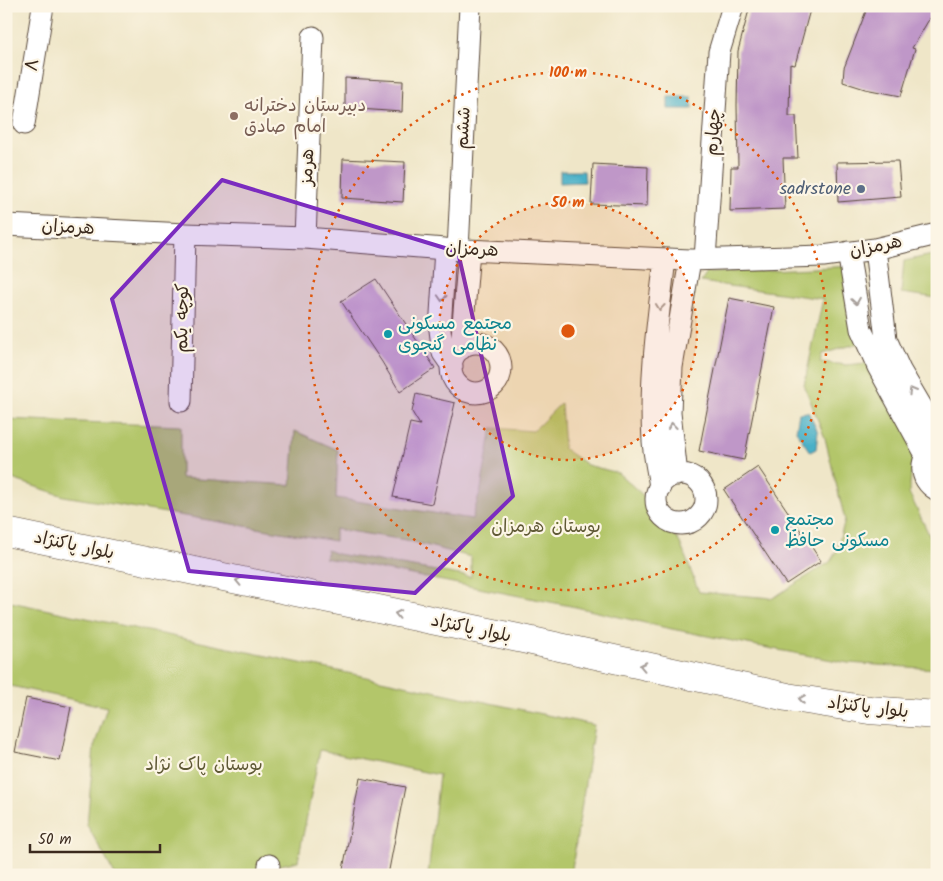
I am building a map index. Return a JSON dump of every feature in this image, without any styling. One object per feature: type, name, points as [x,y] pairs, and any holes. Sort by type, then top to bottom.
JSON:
[{"type":"main road","name":"بلوار پاکنژاد","points":[[6,532],[787,697],[869,710],[937,715]]},
{"type":"street","name":"۸","points":[[24,124],[43,6]]},
{"type":"street","name":"ششم","points":[[456,358],[443,353],[440,330],[457,250],[470,6]]},
{"type":"street","name":"چهارم","points":[[663,368],[697,260],[719,52],[734,6]]},
{"type":"street","name":"هرمز","points":[[305,238],[313,37]]},
{"type":"street","name":"هرمزان","points":[[6,225],[305,238],[457,250],[697,260],[814,256],[875,249],[937,234]]},
{"type":"street","name":"کوچه یکم","points":[[181,401],[185,234]]},
{"type":"street","points":[[875,249],[878,367],[931,450],[922,466],[923,474],[931,487],[937,490]]},
{"type":"street","points":[[848,252],[861,329],[877,343],[900,370],[937,433]]},
{"type":"street","points":[[665,259],[663,368],[653,443],[668,481]]},
{"type":"highlighted area","points":[[222,180],[458,252],[513,496],[415,593],[189,571],[112,299]]},
{"type":"green space","points":[[937,254],[937,298],[901,293],[904,261]]},
{"type":"green space","name":"بوستان هرمزان","points":[[856,266],[866,341],[822,354],[820,362],[846,365],[877,362],[915,439],[909,493],[937,551],[937,669],[848,663],[325,558],[327,550],[337,554],[471,577],[471,557],[406,540],[335,529],[335,541],[64,496],[6,477],[6,419],[181,426],[181,478],[291,485],[295,431],[338,450],[336,498],[472,519],[481,489],[492,428],[533,431],[561,403],[564,449],[587,465],[618,473],[653,504],[680,543],[699,592],[773,598],[830,562],[836,552],[845,520],[825,438],[804,385],[823,299],[701,282],[707,273]]},
{"type":"green space","name":"بوستان پاک نژاد","points":[[6,601],[594,725],[571,875],[428,875],[439,775],[320,750],[298,861],[254,871],[253,875],[115,875],[87,825],[94,747],[107,707],[6,685]]},
{"type":"water","points":[[668,97],[692,97],[692,109],[668,109]]},
{"type":"water","points":[[560,171],[584,171],[585,182],[560,183]]},
{"type":"water","points":[[808,412],[818,432],[816,449],[810,452],[796,431],[799,413]]},
{"type":"building","points":[[750,6],[811,6],[795,65],[790,64],[789,116],[796,116],[798,158],[783,158],[785,209],[730,211],[731,167],[738,167],[738,51]]},
{"type":"building","points":[[868,6],[937,6],[912,48],[915,49],[901,96],[865,89],[843,82],[844,68]]},
{"type":"building","points":[[345,78],[403,81],[402,112],[345,108]]},
{"type":"building","points":[[343,159],[405,162],[403,202],[342,198]]},
{"type":"building","points":[[898,161],[901,197],[838,202],[837,162]]},
{"type":"building","points":[[593,164],[648,167],[647,206],[591,204]]},
{"type":"building","name":"مجتمع مسکونی نظامی گنجوی","points":[[376,279],[435,368],[400,392],[341,301]]},
{"type":"building","points":[[729,298],[774,307],[744,460],[699,451]]},
{"type":"building","name":"مجتمع مسکونی نظامی گنجوی","points":[[416,394],[455,403],[432,504],[393,497],[410,423],[420,425],[412,412]]},
{"type":"building","name":"مجتمع مسکونی حافظ","points":[[758,467],[821,561],[786,584],[724,490]]},
{"type":"building","points":[[26,698],[71,707],[60,761],[15,752]]},
{"type":"building","points":[[360,778],[405,787],[388,875],[342,875]]},
{"type":"place","name":"دبیرستان دخترانه امام صادق","points":[[234,116]]},
{"type":"place","name":"sadrstone","points":[[861,189]]},
{"type":"place","name":"مجتمع مسکونی نظامی گنجوی","points":[[388,334]]},
{"type":"place","name":"مجتمع مسکونی حافظ","points":[[775,530]]}]
